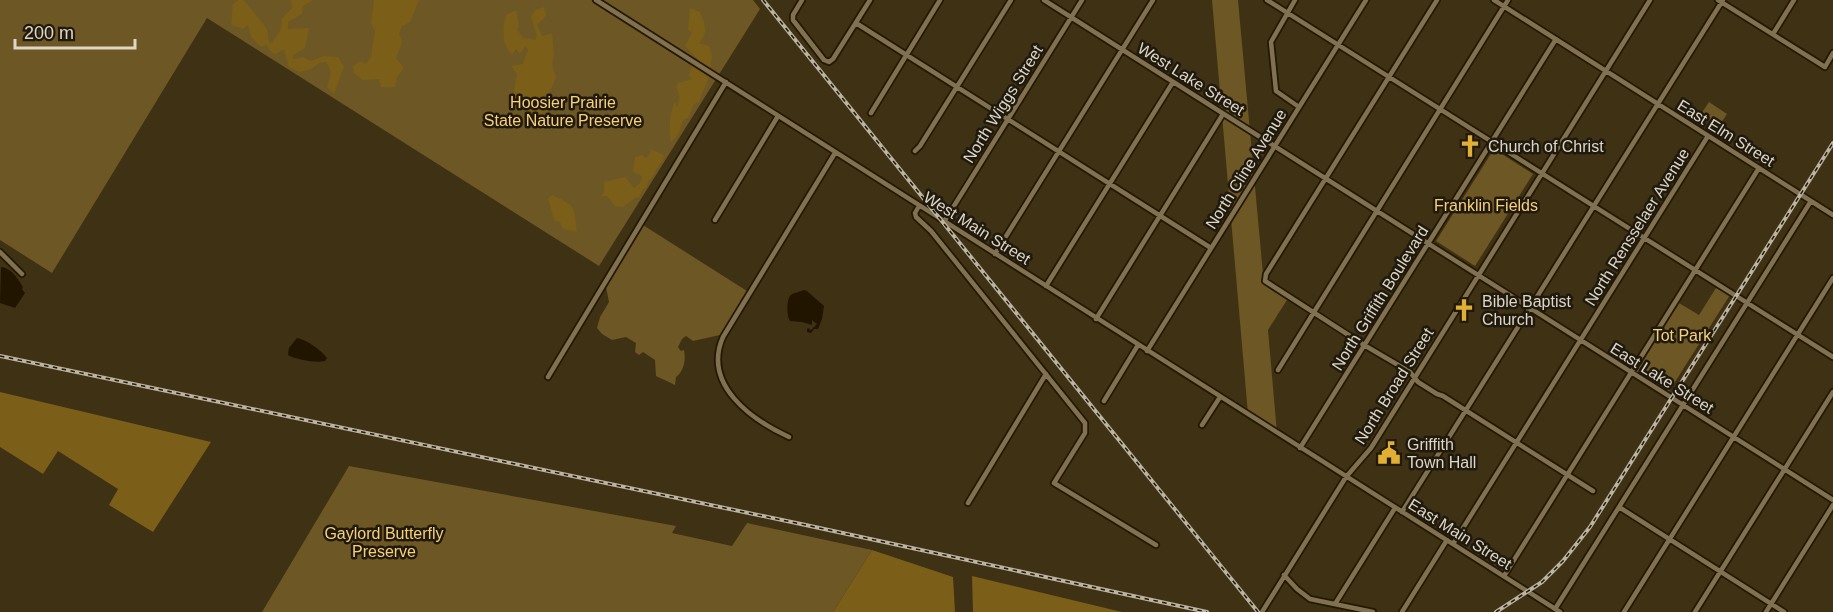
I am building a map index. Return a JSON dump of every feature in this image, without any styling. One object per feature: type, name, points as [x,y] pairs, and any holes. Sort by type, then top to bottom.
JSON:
[{"type":"street","name":"West Main Street","points":[[596,0],[1346,477]]},
{"type":"street","points":[[802,0],[793,18],[824,60],[828,62],[832,60],[870,0]]},
{"type":"street","points":[[871,113],[940,0]]},
{"type":"street","points":[[915,151],[1011,0]]},
{"type":"street","name":"West Lake Street","points":[[1044,0],[1478,275]]},
{"type":"street","name":"North Wiggs Street","points":[[944,222],[1082,0]]},
{"type":"street","points":[[995,254],[1153,0]]},
{"type":"street","points":[[1267,0],[1833,357]]},
{"type":"street","points":[[1295,0],[1272,42],[1275,86],[1279,94],[1299,107]]},
{"type":"street","name":"North Cline Avenue","points":[[1147,351],[1366,0]]},
{"type":"street","points":[[1437,0],[1265,279],[1269,285],[1410,372],[1418,382],[1593,491]]},
{"type":"street","name":"East Elm Street","points":[[1494,0],[1833,215]]},
{"type":"street","points":[[1278,370],[1508,0]]},
{"type":"street","name":"North Broad Street","points":[[1262,612],[1346,477],[1371,448],[1650,0]]},
{"type":"street","points":[[1773,34],[1794,0]]},
{"type":"street","points":[[1402,512],[1720,1],[1825,67],[1833,53]]},
{"type":"street","points":[[856,23],[1211,248]]},
{"type":"street","name":"North Griffith Boulevard","points":[[1300,448],[1556,39]]},
{"type":"street","points":[[548,377],[726,82]]},
{"type":"street","points":[[1046,286],[1173,82]]},
{"type":"street","points":[[1096,319],[1223,114]]},
{"type":"street","points":[[715,220],[778,116]]},
{"type":"street","name":"North Rensselaer Avenue","points":[[1453,544],[1708,136]]},
{"type":"street","points":[[789,437],[761,421],[734,399],[720,375],[718,352],[723,337],[836,153]]},
{"type":"street","points":[[1504,576],[1759,168]]},
{"type":"street","points":[[1558,610],[1619,507],[1811,201]]},
{"type":"street","points":[[919,206],[915,213],[916,217],[931,231],[1084,422],[1085,434],[1054,483],[1156,545]]},
{"type":"street","points":[[0,252],[22,274]]},
{"type":"street","name":"East Lake Street","points":[[1478,275],[1833,500]]},
{"type":"street","points":[[1624,612],[1833,278]]},
{"type":"street","points":[[1104,401],[1138,345]]},
{"type":"street","points":[[968,503],[1047,374]]},
{"type":"street","points":[[1695,612],[1833,392]]},
{"type":"street","points":[[1202,425],[1220,397]]},
{"type":"street","name":"East Main Street","points":[[1346,477],[1558,610]]},
{"type":"street","points":[[1766,612],[1833,506]]},
{"type":"street","points":[[1619,507],[1784,612]]},
{"type":"street","points":[[1335,604],[1395,508]]},
{"type":"street","points":[[1402,612],[1447,540]]},
{"type":"street","points":[[1284,575],[1309,599],[1373,612]]},
{"type":"green space","name":"Hoosier Prairie State Nature Preserve","points":[[0,0],[753,0],[760,9],[599,266],[207,18],[52,273],[0,240]]},
{"type":"green space","points":[[1212,0],[1238,0],[1264,285],[1287,300],[1268,330],[1277,433],[1248,414]]},
{"type":"green space","points":[[1709,102],[1727,114],[1719,126],[1701,114]]},
{"type":"green space","name":"Franklin Fields","points":[[1494,149],[1533,174],[1475,266],[1436,241]]},
{"type":"green space","points":[[643,225],[747,291],[720,335],[693,341],[686,336],[682,339],[678,347],[681,351],[684,350],[683,368],[676,377],[675,385],[656,376],[655,360],[643,352],[639,355],[635,352],[636,343],[626,337],[612,340],[597,328],[600,317],[609,302],[606,287]]},
{"type":"green space","name":"Tot Park","points":[[1716,288],[1730,295],[1668,393],[1636,372],[1679,303],[1699,315]]},
{"type":"green space","name":"Gaylord Butterfly Preserve","points":[[349,466],[676,526],[672,533],[732,546],[747,523],[872,550],[833,612],[262,612]]},
{"type":"shaded area","points":[[238,0],[244,0],[267,29],[269,42],[272,43],[281,29],[282,18],[292,8],[291,0],[313,0],[303,6],[302,14],[288,22],[288,29],[309,28],[305,48],[293,55],[293,59],[304,57],[310,61],[324,56],[338,57],[344,67],[334,94],[327,87],[330,71],[326,62],[300,72],[289,67],[284,49],[276,54],[272,53],[266,45],[261,47],[251,37],[248,25],[243,29],[231,25],[233,4]]},
{"type":"shaded area","points":[[374,0],[419,0],[410,22],[402,26],[399,34],[402,42],[396,58],[404,68],[397,77],[395,87],[381,87],[379,79],[362,80],[354,73],[353,66],[360,61],[366,64],[371,57],[375,31],[371,24]]},
{"type":"shaded area","points":[[544,7],[546,16],[537,25],[542,36],[552,33],[554,55],[552,64],[556,77],[549,94],[555,100],[554,109],[537,115],[515,103],[514,90],[517,74],[511,66],[523,64],[528,50],[525,46],[520,54],[516,49],[512,55],[505,41],[504,26],[506,15],[516,10],[519,26],[517,29],[523,38],[535,40],[537,36],[531,17],[535,10]]},
{"type":"shaded area","points":[[690,8],[700,12],[705,24],[705,32],[699,43],[709,46],[712,56],[709,77],[699,102],[694,104],[688,118],[683,120],[679,133],[671,143],[671,117],[675,101],[677,107],[679,100],[676,87],[678,83],[692,79],[689,75],[698,59],[685,46],[692,33],[688,30]]},
{"type":"shaded area","points":[[651,149],[664,155],[663,161],[639,198],[636,197],[623,207],[615,206],[607,196],[600,197],[604,192],[604,182],[625,177],[634,188],[640,183],[642,176],[633,172],[635,157],[642,155],[646,158]]},
{"type":"shaded area","points":[[552,195],[573,208],[577,232],[563,229],[560,222],[555,221],[548,199]]},
{"type":"shaded area","points":[[1,267],[17,277],[23,287],[25,293],[15,308],[0,303]]},
{"type":"shaded area","points":[[804,290],[824,306],[818,329],[814,329],[811,333],[807,332],[807,329],[811,330],[817,324],[812,320],[812,325],[790,321],[788,316],[787,305],[790,296]]},
{"type":"shaded area","points":[[297,338],[318,349],[327,358],[325,361],[306,361],[288,355],[289,348]]},
{"type":"shaded area","points":[[0,392],[211,442],[153,532],[109,505],[118,489],[58,451],[43,474],[0,447]]},
{"type":"shaded area","points":[[872,550],[953,577],[955,612],[833,612]]},
{"type":"shaded area","points":[[972,576],[1122,612],[973,612]]},
{"type":"railway","points":[[763,0],[1258,612]]},
{"type":"railway","points":[[1496,612],[1542,582],[1563,561],[1590,527],[1833,143]]},
{"type":"railway","points":[[0,356],[801,524],[1207,612]]},
{"type":"place","name":"Church of Christ","points":[[1470,146]]},
{"type":"place","name":"Bible Baptist Church","points":[[1464,310]]},
{"type":"place","name":"Griffith Town Hall","points":[[1389,453]]}]
